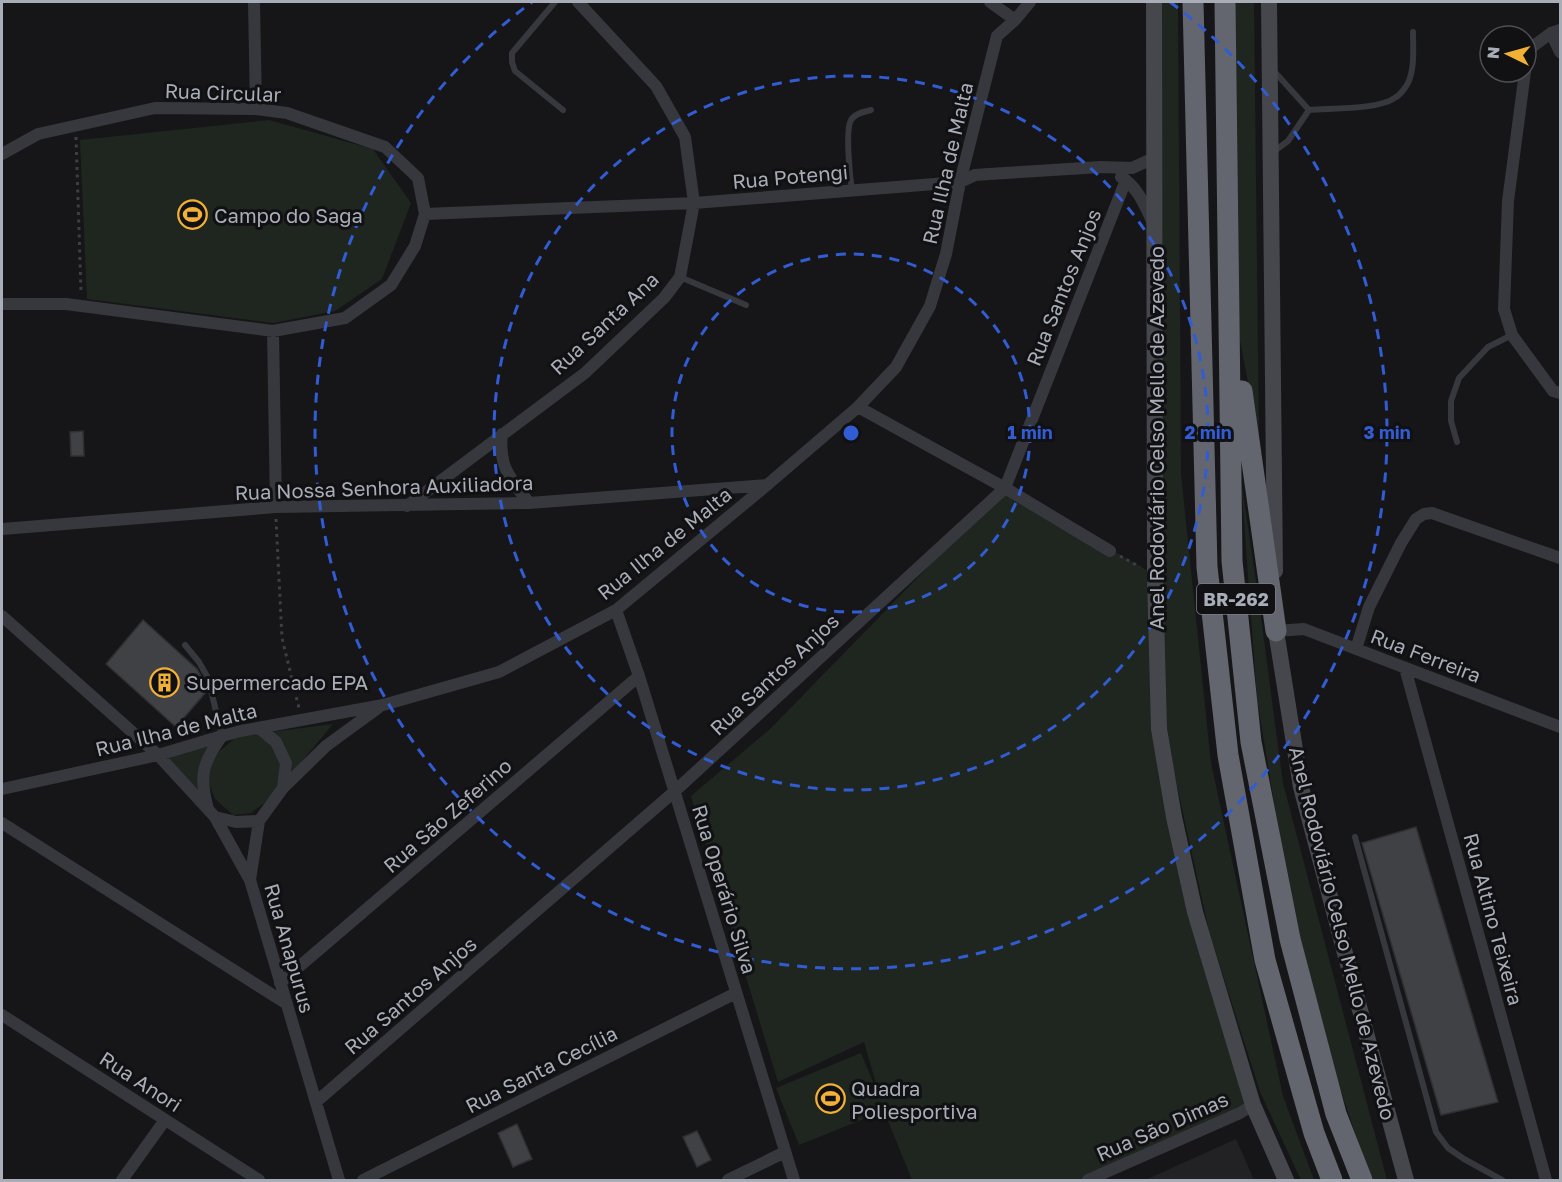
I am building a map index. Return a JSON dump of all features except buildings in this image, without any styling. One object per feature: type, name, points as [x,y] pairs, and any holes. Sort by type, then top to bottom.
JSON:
[{"type":"highway","name":"BR-262","points":[[1193,2],[1207,567],[1228,755],[1265,960],[1314,1133],[1332,1180]]},
{"type":"highway","name":"BR-262","points":[[1225,2],[1232,561],[1251,742],[1290,939],[1336,1114],[1362,1180]]},
{"type":"highway","points":[[1230,307],[1276,631]]},
{"type":"main road","name":"Anel Rodoviário Celso Mello de Azevedo","points":[[1154,2],[1155,575],[1159,729],[1174,817],[1195,912],[1252,1105],[1286,1180]]},
{"type":"main road","name":"Anel Rodoviário Celso Mello de Azevedo","points":[[1269,2],[1276,631],[1301,786],[1406,1180]]},
{"type":"street","points":[[254,2],[256,110]]},
{"type":"street","name":"Rua Santa Ana","points":[[407,506],[585,374],[664,298],[680,277],[694,204],[685,137],[656,86],[578,2]]},
{"type":"street","points":[[990,2],[1016,20]]},
{"type":"street","name":"Rua Ilha de Malta","points":[[2,789],[158,756],[222,736],[383,705],[499,672],[616,610],[858,407],[897,368],[930,306],[946,254],[960,182],[997,36],[1016,20],[1030,2]]},
{"type":"street","points":[[1538,44],[1556,32],[1560,52]]},
{"type":"street","points":[[1523,84],[1508,201],[1504,309],[1512,335],[1553,391],[1560,393]]},
{"type":"street","name":"Rua Circular","points":[[2,154],[38,134],[155,108],[256,110],[287,113],[386,147],[418,178],[425,214],[415,246],[391,285],[345,318],[273,331],[66,304],[3,306]]},
{"type":"street","name":"Rua Potengi","points":[[425,214],[694,204],[960,182],[975,175],[1101,167],[1132,168],[1154,158]]},
{"type":"street","points":[[1101,167],[1126,180],[1135,189],[1154,227]]},
{"type":"street","name":"Rua Santos Anjos","points":[[316,1102],[675,791],[1005,488],[1126,180]]},
{"type":"street","points":[[273,331],[276,507]]},
{"type":"street","points":[[858,407],[1005,488],[1110,551]]},
{"type":"street","points":[[502,434],[501,460],[508,476],[529,503]]},
{"type":"street","name":"Rua Nossa Senhora Auxiliadora","points":[[2,529],[276,507],[529,503],[767,485]]},
{"type":"street","points":[[1356,649],[1369,607],[1401,543],[1416,519],[1424,514],[1432,513],[1560,558]]},
{"type":"street","name":"Rua Operário Silva","points":[[616,610],[675,791],[794,1180]]},
{"type":"street","points":[[2,618],[158,756],[212,814],[236,822],[259,821]]},
{"type":"street","name":"Rua Ferreira","points":[[1276,631],[1304,629],[1560,727]]},
{"type":"street","name":"Rua Altino Teixeira","points":[[1406,668],[1546,1180]]},
{"type":"street","name":"Rua São Zeferino","points":[[280,983],[639,676]]},
{"type":"street","name":"Rua Anapurus","points":[[339,1180],[250,880],[259,821],[284,788],[326,746],[383,705]]},
{"type":"street","points":[[259,728],[276,742],[286,763],[284,788]]},
{"type":"street","points":[[222,736],[211,750],[202,772],[204,795],[212,814],[250,880]]},
{"type":"street","points":[[2,823],[287,1004]]},
{"type":"street","name":"Rua Santa Cecília","points":[[363,1180],[736,993]]},
{"type":"street","name":"Rua Anori","points":[[2,1015],[260,1180]]},
{"type":"street","name":"Rua São Dimas","points":[[1088,1180],[1240,1113],[1252,1105]]},
{"type":"street","points":[[122,1180],[165,1120]]},
{"type":"street","points":[[728,1180],[785,1152]]},
{"type":"lane","points":[[555,2],[512,53],[512,62],[515,71],[563,110]]},
{"type":"lane","points":[[1309,110],[1364,107],[1386,103],[1398,97],[1408,83],[1413,63],[1413,32]]},
{"type":"lane","points":[[1270,66],[1309,110]]},
{"type":"lane","points":[[852,191],[848,132],[850,121],[857,114],[871,110]]},
{"type":"lane","points":[[1271,154],[1288,141],[1309,110]]},
{"type":"lane","points":[[680,277],[746,305]]},
{"type":"lane","points":[[1456,442],[1451,421],[1451,401],[1459,378],[1488,347],[1512,335]]},
{"type":"lane","points":[[185,645],[200,662],[208,678],[222,736]]},
{"type":"lane","points":[[1355,837],[1436,1132],[1448,1148],[1502,1180]]},
{"type":"path","points":[[76,126],[81,306]]},
{"type":"path","points":[[276,507],[282,638],[302,720]]},
{"type":"path","points":[[1110,551],[1155,575]]},
{"type":"shaded area","points":[[1160,2],[1178,2],[1181,474],[1211,763],[1283,1096],[1314,1180],[1301,1180],[1260,1092],[1209,931],[1166,736],[1174,817],[1253,1105],[1085,1180],[912,1180],[884,1111],[799,1145],[776,1088],[861,1053],[881,1101],[864,1042],[778,1082],[691,796],[770,729],[1005,488],[1155,575],[1162,461]]},
{"type":"shaded area","points":[[1231,2],[1254,2],[1259,441],[1237,324]]},
{"type":"shaded area","name":"Campo do Saga","points":[[269,120],[373,149],[411,203],[382,279],[335,311],[273,323],[87,299],[80,140]]},
{"type":"shaded area","points":[[1241,480],[1283,783],[1387,1180],[1371,1180],[1333,1068],[1289,893],[1257,699]]},
{"type":"shaded area","points":[[333,724],[292,773],[290,760],[271,732]]},
{"type":"shaded area","points":[[260,733],[271,743],[280,759],[280,781],[271,798],[251,813],[233,815],[215,799],[208,781],[214,756],[234,739]]},
{"type":"shaded area","points":[[212,743],[200,765],[199,790],[160,758]]},
{"type":"shaded area","points":[[1236,1139],[1254,1180],[1145,1180]]},
{"type":"place","name":"Campo do Saga","points":[[193,215]]},
{"type":"place","name":"Supermercado EPA","points":[[165,682]]},
{"type":"place","name":"Quadra Poliesportiva","points":[[830,1099]]}]
